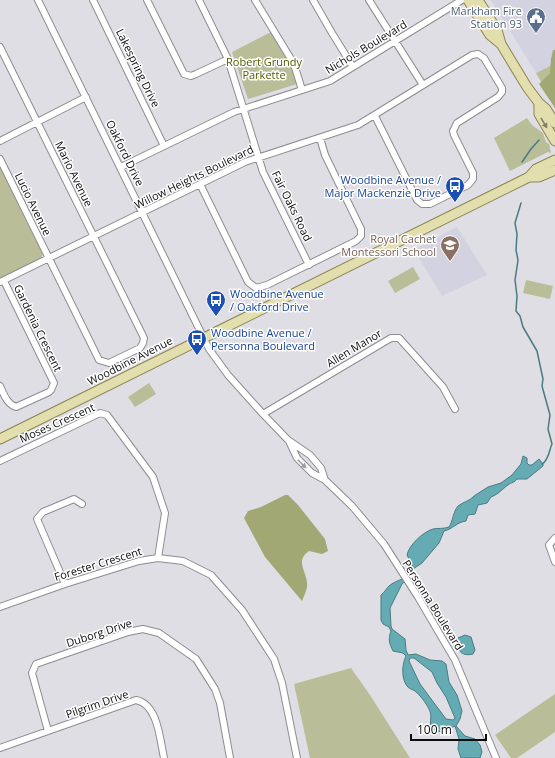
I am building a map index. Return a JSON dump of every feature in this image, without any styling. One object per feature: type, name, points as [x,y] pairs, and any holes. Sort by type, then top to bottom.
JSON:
[{"type":"main road","points":[[468,0],[490,35],[501,44]]},
{"type":"main road","points":[[478,0],[497,30],[501,44],[527,87],[539,103],[546,109],[555,123]]},
{"type":"main road","points":[[539,103],[539,114],[555,141]]},
{"type":"main road","name":"Woodbine Avenue","points":[[0,439],[203,338],[322,281],[529,177],[536,169],[555,160]]},
{"type":"main road","name":"Woodbine Avenue","points":[[529,177],[539,177],[555,170]]},
{"type":"street","name":"Oakford Drive","points":[[38,0],[121,167],[203,338]]},
{"type":"street","name":"Lakespring Drive","points":[[93,0],[164,146]]},
{"type":"street","points":[[147,0],[184,74],[191,76],[228,59]]},
{"type":"street","name":"Fair Oaks Road","points":[[199,0],[228,59],[258,156],[267,179],[309,264]]},
{"type":"street","points":[[255,0],[294,64],[302,90]]},
{"type":"street","points":[[313,0],[354,67]]},
{"type":"street","points":[[369,0],[423,86]]},
{"type":"street","name":"Nichols Boulevard","points":[[121,167],[243,108],[330,81],[462,0]]},
{"type":"street","name":"Mario Avenue","points":[[0,47],[144,338],[140,348],[109,363],[99,360],[49,258]]},
{"type":"street","name":"Willow Heights Boulevard","points":[[2,282],[258,156],[353,128],[375,116],[472,55],[475,54],[482,56],[500,85],[502,92],[498,97],[454,126],[454,134],[473,173],[473,179],[468,185],[430,204],[425,205],[417,200],[375,116]]},
{"type":"street","points":[[0,141],[86,97]]},
{"type":"street","points":[[200,184],[246,278],[252,286],[256,288],[267,285],[356,241],[361,236],[361,229],[325,155],[320,138]]},
{"type":"street","name":"Lucio Avenue","points":[[0,159],[49,258]]},
{"type":"street","name":"Gardenia Crescent","points":[[0,386],[8,402],[16,407],[48,392],[51,390],[54,383],[2,282]]},
{"type":"street","name":"Personna Boulevard","points":[[203,338],[228,376],[288,440],[310,455],[321,468],[325,480]]},
{"type":"street","name":"Allen Manor","points":[[263,414],[391,338],[399,338],[443,387],[455,409]]},
{"type":"street","name":"Moses Crescent","points":[[0,461],[100,413],[107,415],[153,478],[165,513],[158,558]]},
{"type":"street","name":"Personna Boulevard","points":[[288,440],[297,458],[312,473],[325,480],[352,506],[384,544],[418,596],[455,660],[496,758]]},
{"type":"street","points":[[65,584],[37,519],[42,512],[74,500],[82,504]]},
{"type":"street","points":[[555,538],[549,545],[555,562]]},
{"type":"street","name":"Forester Crescent","points":[[2,607],[65,584],[139,561],[158,558],[183,561],[212,575],[242,610],[274,659],[282,683],[296,758]]},
{"type":"street","points":[[0,600],[2,607]]},
{"type":"street","name":"Duborg Drive","points":[[48,731],[32,673],[36,664],[128,632],[144,629],[159,633],[196,659],[215,689],[220,703],[230,758]]},
{"type":"street","name":"Pilgrim Drive","points":[[0,748],[136,700],[141,701],[156,717],[164,758]]},
{"type":"shaded area","points":[[491,0],[555,0],[555,58],[550,66],[536,73]]},
{"type":"shaded area","name":"Royal Cachet Montessori School","points":[[457,227],[487,275],[442,296],[414,250]]},
{"type":"green space","name":"Robert Grundy Parkette","points":[[271,32],[290,63],[297,84],[248,99],[232,52]]},
{"type":"green space","points":[[553,50],[555,50],[555,108],[539,84],[550,73]]},
{"type":"green space","points":[[555,58],[555,106],[536,73],[550,66]]},
{"type":"green space","points":[[527,118],[532,125],[543,133],[546,142],[549,144],[551,153],[548,152],[510,171],[494,138]]},
{"type":"green space","points":[[0,165],[43,254],[41,258],[11,273],[0,281]]},
{"type":"green space","points":[[413,267],[420,279],[395,293],[388,281]]},
{"type":"green space","points":[[526,280],[553,286],[550,299],[523,293]]},
{"type":"green space","points":[[149,383],[156,394],[135,407],[128,397]]},
{"type":"green space","points":[[285,495],[288,495],[298,505],[325,539],[328,551],[322,554],[309,551],[303,558],[302,566],[307,585],[302,601],[265,557],[244,518],[248,511],[261,507]]},
{"type":"green space","points":[[351,668],[410,758],[310,758],[294,684]]},
{"type":"green space","points":[[555,694],[555,732],[517,758],[511,758],[495,735]]},
{"type":"water","points":[[523,456],[527,458],[527,463],[529,465],[532,465],[539,459],[543,466],[527,479],[517,479],[509,484],[491,497],[487,503],[478,505],[475,514],[468,515],[466,521],[444,531],[439,543],[422,563],[413,569],[411,575],[402,584],[390,608],[392,629],[405,639],[408,655],[416,654],[430,660],[442,661],[446,664],[449,682],[457,695],[462,711],[456,726],[465,736],[475,739],[480,745],[482,752],[480,758],[461,758],[458,749],[459,739],[455,726],[444,731],[435,732],[430,723],[431,715],[428,707],[423,699],[405,683],[403,671],[406,656],[403,653],[393,651],[389,641],[391,631],[389,627],[383,624],[381,620],[381,595],[389,586],[406,577],[408,574],[412,565],[407,555],[408,551],[417,539],[433,529],[449,527],[458,506],[488,487],[501,483],[512,475],[521,464]],"holes":[[[410,658],[414,658],[432,672],[446,697],[455,718],[453,720],[446,719],[420,684],[409,661]]]},
{"type":"water","points":[[465,635],[471,637],[475,650],[473,654],[469,655],[460,652],[458,638]]},
{"type":"waterway","points":[[522,162],[539,140]]},
{"type":"waterway","points":[[521,203],[515,223],[518,260],[515,280],[517,296],[516,311],[520,316],[523,327],[537,351],[543,379],[542,386],[550,415],[548,429],[552,444],[547,457],[542,464]]},
{"type":"waterway","points":[[407,574],[412,566]]},
{"type":"place","name":"Markham Fire Station 93","points":[[536,34]]},
{"type":"place","name":"Woodbine Avenue / Major Mackenzie Drive","points":[[455,203]]},
{"type":"place","name":"Royal Cachet Montessori School","points":[[450,262]]},
{"type":"place","name":"Woodbine Avenue / Oakford Drive","points":[[216,317]]},
{"type":"place","name":"Woodbine Avenue / Personna Boulevard","points":[[197,356]]}]
